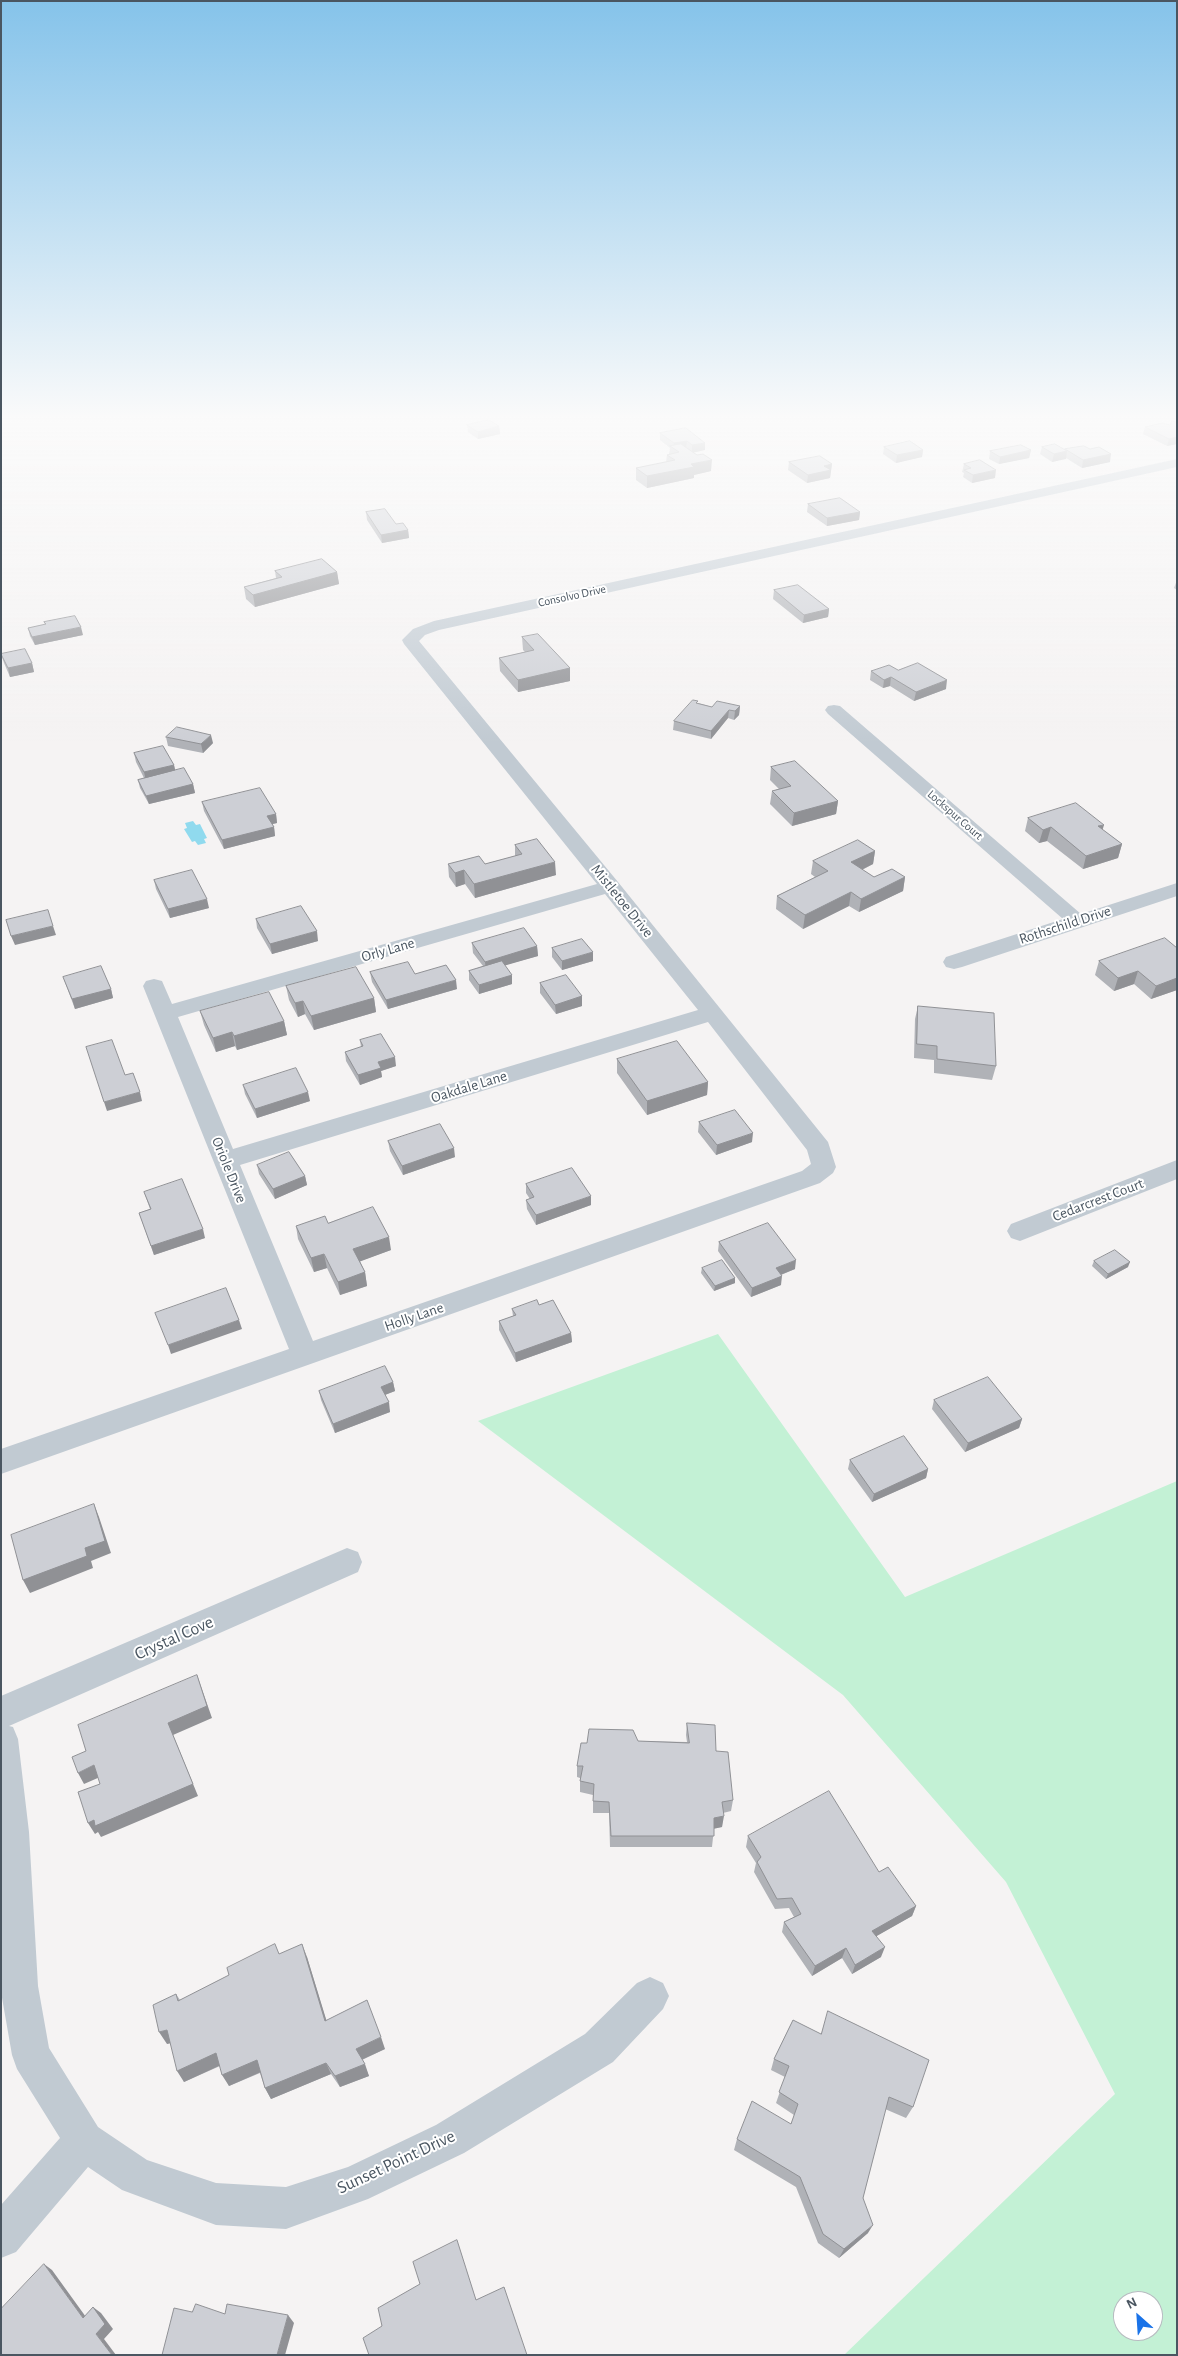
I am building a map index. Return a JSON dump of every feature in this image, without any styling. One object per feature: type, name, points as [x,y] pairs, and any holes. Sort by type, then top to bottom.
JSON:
[{"type":"street","name":"Consolvo Drive","points":[[410,640],[419,632],[434,626],[895,525]]},
{"type":"street","name":"Mistletoe Drive","points":[[410,640],[713,1013],[819,1148],[824,1167]]},
{"type":"street","name":"Lockspur Court","points":[[834,710],[1077,921]]},
{"type":"street","name":"Orly Lane","points":[[166,1013],[611,886]]},
{"type":"street","name":"Rothschild Drive","points":[[954,962],[1177,889]]},
{"type":"street","name":"Oriole Drive","points":[[154,986],[304,1355]]},
{"type":"street","name":"Oakdale Lane","points":[[226,1160],[713,1013]]},
{"type":"street","name":"Holly Lane","points":[[1,1462],[810,1178],[824,1167]]},
{"type":"street","name":"Cedarcrest Court","points":[[1020,1230],[1177,1169]]},
{"type":"street","name":"Crystal Cove","points":[[1,1713],[347,1562]]},
{"type":"street","name":"Sunset Point Drive","points":[[1,1739],[11,1832],[20,1986],[32,2055],[84,2141],[136,2176],[216,2204],[286,2208],[354,2185],[450,2139],[599,2048],[650,1996]]},
{"type":"street","points":[[1,2237],[84,2141]]},
{"type":"green space","points":[[718,1334],[905,1597],[1177,1481],[1177,2355],[844,2355],[1115,2094],[1006,1882],[843,1695],[478,1421]]},
{"type":"water","points":[[193,821],[196,825],[200,824],[207,838],[204,839],[206,843],[198,845],[195,841],[192,842],[184,829],[187,828],[185,823]]},
{"type":"building","points":[[374,525],[404,525],[408,530],[381,535]]},
{"type":"building","points":[[322,559],[337,572],[253,595],[244,587],[282,577],[275,571]]},
{"type":"building","points":[[798,585],[829,609],[804,615],[774,590]]},
{"type":"building","points":[[75,616],[81,627],[32,637],[28,628],[46,624],[44,622]]},
{"type":"building","points":[[538,634],[570,668],[518,680],[499,658],[534,650],[522,637]]},
{"type":"building","points":[[25,649],[32,663],[8,668],[1,654]]},
{"type":"building","points":[[918,663],[947,680],[916,692],[891,677],[884,680],[871,671],[889,665],[898,670]]},
{"type":"building","points":[[693,700],[698,701],[696,703],[712,707],[717,701],[740,706],[735,711],[729,710],[711,731],[674,721]]},
{"type":"building","points":[[177,727],[211,735],[201,744],[166,737]]},
{"type":"building","points":[[163,746],[174,765],[144,772],[134,753]]},
{"type":"building","points":[[795,761],[838,801],[794,813],[772,791],[791,786],[771,767]]},
{"type":"building","points":[[184,768],[193,784],[146,796],[138,780]]},
{"type":"building","points":[[260,788],[276,814],[267,816],[274,827],[222,840],[202,802]]},
{"type":"building","points":[[1076,803],[1104,825],[1098,826],[1122,844],[1086,856],[1051,827],[1043,830],[1028,818]]},
{"type":"building","points":[[537,839],[555,862],[474,884],[464,870],[455,873],[448,864],[479,856],[485,864],[522,854],[515,845]]},
{"type":"building","points":[[858,840],[875,851],[851,862],[874,877],[892,869],[905,877],[861,899],[851,892],[805,915],[777,896],[828,871],[813,861]]},
{"type":"building","points":[[192,870],[207,899],[168,909],[154,880]]},
{"type":"building","points":[[301,906],[317,931],[270,944],[256,919]]},
{"type":"building","points":[[48,910],[53,926],[11,936],[6,920]]},
{"type":"building","points":[[524,928],[537,946],[485,962],[472,943]]},
{"type":"building","points":[[1165,938],[1177,948],[1177,978],[1156,986],[1138,971],[1118,978],[1099,961]]},
{"type":"building","points":[[582,939],[593,952],[562,961],[552,948]]},
{"type":"building","points":[[502,961],[512,975],[479,985],[469,971]]},
{"type":"building","points":[[408,962],[415,974],[446,965],[456,980],[386,1000],[370,972]]},
{"type":"building","points":[[101,966],[111,989],[72,999],[63,977]]},
{"type":"building","points":[[356,967],[374,998],[311,1016],[303,1001],[295,1003],[286,986]]},
{"type":"building","points":[[566,975],[582,996],[555,1005],[540,983]]},
{"type":"building","points":[[269,992],[284,1021],[234,1036],[232,1032],[213,1038],[200,1011]]},
{"type":"building","points":[[918,1006],[994,1013],[996,1066],[937,1059],[937,1046],[917,1044]]},
{"type":"building","points":[[381,1034],[395,1057],[378,1062],[381,1068],[358,1075],[345,1052],[363,1046],[360,1040]]},
{"type":"building","points":[[112,1040],[125,1075],[133,1073],[140,1092],[104,1102],[86,1047]]},
{"type":"building","points":[[677,1041],[708,1082],[647,1101],[617,1059]]},
{"type":"building","points":[[296,1068],[308,1092],[255,1109],[243,1085]]},
{"type":"building","points":[[735,1110],[753,1133],[717,1145],[699,1122]]},
{"type":"building","points":[[440,1124],[454,1148],[402,1166],[388,1141]]},
{"type":"building","points":[[289,1152],[305,1176],[273,1189],[257,1165]]},
{"type":"building","points":[[572,1168],[591,1196],[536,1215],[526,1200],[534,1197],[526,1184]]},
{"type":"building","points":[[182,1179],[203,1229],[151,1246],[139,1213],[151,1209],[144,1192]]},
{"type":"building","points":[[373,1207],[389,1237],[353,1249],[365,1272],[338,1282],[324,1254],[311,1258],[296,1226],[325,1216],[328,1223]]},
{"type":"building","points":[[768,1223],[796,1260],[776,1268],[782,1276],[752,1288],[719,1242]]},
{"type":"building","points":[[1115,1250],[1130,1262],[1108,1274],[1094,1261]]},
{"type":"building","points":[[722,1260],[735,1278],[715,1286],[702,1268]]},
{"type":"building","points":[[226,1288],[239,1320],[168,1345],[155,1313]]},
{"type":"building","points":[[537,1300],[539,1305],[553,1300],[571,1333],[515,1353],[499,1321],[516,1315],[512,1309]]},
{"type":"building","points":[[385,1366],[393,1382],[381,1387],[389,1402],[333,1424],[319,1391]]},
{"type":"building","points":[[988,1377],[1022,1419],[968,1443],[934,1400]]},
{"type":"building","points":[[904,1436],[928,1469],[874,1494],[850,1460]]},
{"type":"building","points":[[94,1504],[105,1541],[85,1548],[87,1556],[23,1580],[11,1535]]},
{"type":"building","points":[[197,1675],[207,1706],[168,1723],[193,1784],[95,1826],[94,1820],[88,1823],[78,1792],[100,1784],[94,1765],[78,1773],[72,1757],[86,1751],[78,1725]]},
{"type":"building","points":[[687,1723],[715,1725],[716,1751],[728,1752],[733,1800],[722,1802],[724,1816],[714,1818],[714,1836],[611,1836],[609,1802],[593,1801],[594,1784],[580,1781],[583,1766],[577,1766],[581,1743],[587,1743],[589,1729],[633,1730],[638,1741],[689,1743]]},
{"type":"building","points":[[829,1791],[879,1872],[888,1867],[916,1906],[872,1931],[885,1947],[855,1965],[846,1948],[815,1966],[784,1922],[801,1914],[792,1898],[777,1899],[757,1862],[761,1857],[748,1836]]},
{"type":"building","points":[[275,1944],[279,1954],[302,1944],[325,2021],[367,2000],[381,2037],[356,2049],[365,2064],[335,2076],[326,2063],[265,2088],[257,2060],[222,2075],[216,2053],[177,2071],[167,2030],[159,2032],[153,2005],[176,1994],[178,2001],[229,1975],[227,1968]]},
{"type":"building","points":[[828,2011],[929,2060],[913,2107],[889,2097],[863,2198],[873,2225],[844,2249],[823,2234],[800,2177],[737,2139],[752,2101],[791,2124],[798,2104],[779,2092],[789,2066],[774,2059],[793,2020],[821,2034]]},
{"type":"building","points":[[457,2240],[476,2300],[504,2287],[527,2355],[369,2355],[363,2338],[382,2326],[378,2308],[420,2284],[413,2262]]},
{"type":"building","points":[[44,2264],[83,2318],[93,2307],[105,2324],[96,2334],[112,2355],[1,2355],[1,2309]]},
{"type":"building","points":[[196,2304],[225,2314],[227,2304],[288,2315],[277,2355],[162,2355],[174,2308],[192,2312]]}]
